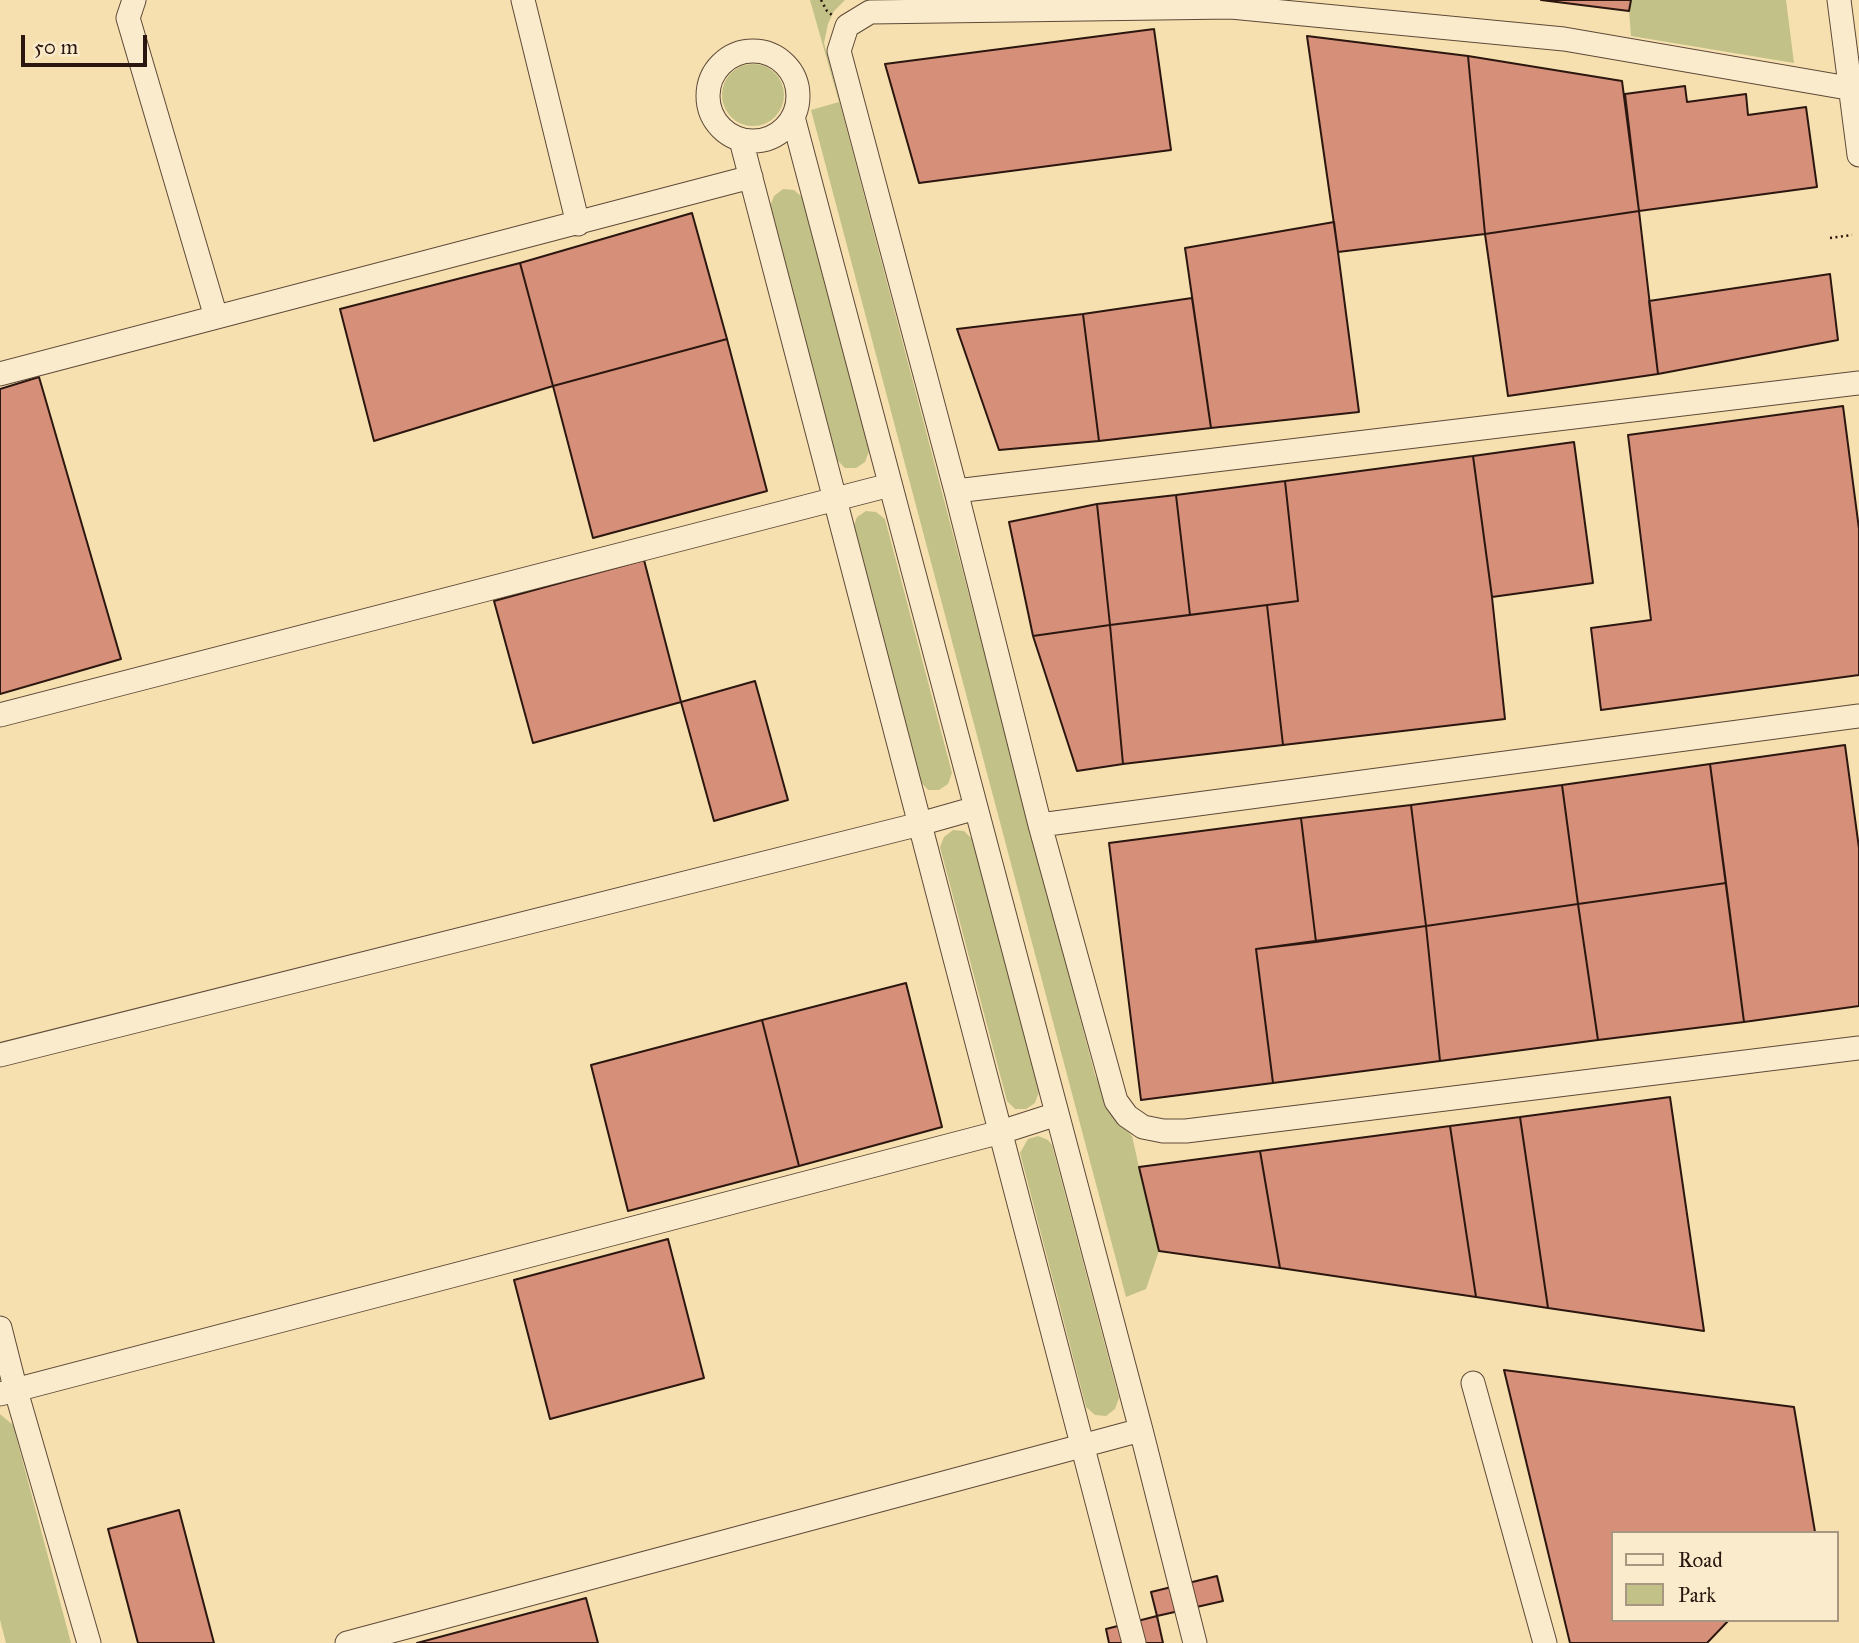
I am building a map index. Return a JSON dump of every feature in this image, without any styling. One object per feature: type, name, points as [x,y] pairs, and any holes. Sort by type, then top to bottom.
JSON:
[{"type":"lane","points":[[134,0],[128,18],[216,317]]},
{"type":"lane","points":[[523,0],[578,224]]},
{"type":"lane","points":[[1839,0],[1855,89],[1859,155]]},
{"type":"lane","points":[[1855,89],[1563,39],[1231,7],[870,12],[847,26],[839,51],[956,491],[1040,825],[1116,1101],[1128,1116],[1143,1127],[1163,1132],[1186,1131],[1859,1048]]},
{"type":"lane","points":[[760,50],[774,55],[785,63],[794,75],[798,103],[793,117],[784,129],[772,137],[757,141],[741,140],[727,134],[716,123],[709,109],[707,93],[711,78],[719,65],[732,55],[760,50]]},
{"type":"lane","points":[[793,117],[1195,1643]]},
{"type":"lane","points":[[741,140],[1134,1643]]},
{"type":"lane","points":[[0,374],[751,177]]},
{"type":"lane","points":[[956,491],[1859,383]]},
{"type":"lane","points":[[0,715],[890,485]]},
{"type":"lane","points":[[1040,825],[1859,716]]},
{"type":"lane","points":[[0,1055],[976,808]]},
{"type":"lane","points":[[8,1392],[1001,1132],[1057,1114]]},
{"type":"lane","points":[[0,1328],[8,1392],[89,1643]]},
{"type":"lane","points":[[1473,1383],[1545,1643]]},
{"type":"lane","points":[[346,1643],[1141,1430]]},
{"type":"path","points":[[1830,239],[1852,236]]},
{"type":"green space","points":[[810,0],[845,0],[834,11],[824,43],[1095,1075],[1119,1122],[1132,1136],[1159,1251],[1146,1289],[1126,1297],[811,110],[839,102]]},
{"type":"green space","points":[[1631,0],[1786,0],[1794,63],[1631,36]]},
{"type":"green space","points":[[747,64],[759,64],[775,73],[782,83],[782,107],[775,117],[759,126],[747,126],[736,121],[727,112],[722,101],[722,89],[727,78],[736,69]]},
{"type":"green space","points":[[783,189],[794,190],[802,197],[869,451],[865,462],[856,468],[845,468],[837,460],[770,206],[774,196]]},
{"type":"green space","points":[[866,511],[876,512],[885,519],[952,773],[948,784],[939,790],[928,790],[920,781],[853,528],[857,517]]},
{"type":"green space","points":[[953,830],[964,831],[972,839],[1039,1092],[1035,1103],[1026,1109],[1015,1109],[1007,1101],[940,847],[944,837]]},
{"type":"green space","points":[[1038,1136],[1052,1145],[1119,1398],[1115,1409],[1106,1416],[1095,1415],[1086,1407],[1020,1153],[1028,1139]]},
{"type":"green space","points":[[0,1414],[13,1425],[71,1643],[6,1643],[0,1620]]},
{"type":"building","points":[[1541,0],[1631,0],[1629,11]]},
{"type":"building","points":[[1154,29],[1171,150],[919,183],[885,64]]},
{"type":"building","points":[[1307,36],[1468,56],[1485,234],[1338,252]]},
{"type":"building","points":[[1468,56],[1622,81],[1639,211],[1485,234]]},
{"type":"building","points":[[1685,86],[1687,102],[1746,94],[1748,115],[1806,107],[1817,187],[1639,211],[1625,94]]},
{"type":"building","points":[[1639,211],[1658,374],[1508,396],[1485,234]]},
{"type":"building","points":[[692,213],[727,339],[553,386],[520,263]]},
{"type":"building","points":[[1334,222],[1359,412],[1211,428],[1185,248]]},
{"type":"building","points":[[520,263],[553,386],[374,441],[340,309]]},
{"type":"building","points":[[1830,274],[1838,340],[1658,374],[1649,301]]},
{"type":"building","points":[[1192,298],[1211,428],[1099,441],[1083,314]]},
{"type":"building","points":[[1083,314],[1099,441],[999,450],[957,329]]},
{"type":"building","points":[[727,339],[767,491],[593,538],[553,386]]},
{"type":"building","points":[[39,377],[121,659],[0,694],[0,389]]},
{"type":"building","points":[[1843,406],[1859,529],[1859,675],[1601,710],[1591,628],[1651,620],[1628,435]]},
{"type":"building","points":[[1574,442],[1593,583],[1492,597],[1473,456]]},
{"type":"building","points":[[1473,456],[1505,719],[1283,745],[1267,605],[1298,601],[1285,481]]},
{"type":"building","points":[[1285,481],[1298,601],[1190,615],[1176,495]]},
{"type":"building","points":[[1176,495],[1190,615],[1110,625],[1097,504]]},
{"type":"building","points":[[1097,504],[1110,625],[1033,636],[1009,522]]},
{"type":"building","points":[[644,560],[681,702],[533,743],[494,601]]},
{"type":"building","points":[[1267,605],[1283,745],[1123,764],[1110,625]]},
{"type":"building","points":[[1110,625],[1123,764],[1077,771],[1033,636]]},
{"type":"building","points":[[755,681],[788,800],[714,821],[681,702]]},
{"type":"building","points":[[1845,745],[1859,848],[1859,1006],[1744,1022],[1710,764]]},
{"type":"building","points":[[1710,764],[1726,883],[1578,904],[1562,785]]},
{"type":"building","points":[[1562,785],[1578,904],[1426,926],[1411,805]]},
{"type":"building","points":[[1411,805],[1426,926],[1316,942],[1301,818]]},
{"type":"building","points":[[1301,818],[1316,942],[1256,949],[1273,1083],[1141,1100],[1109,843]]},
{"type":"building","points":[[1726,883],[1744,1022],[1598,1040],[1578,904]]},
{"type":"building","points":[[1578,904],[1598,1040],[1440,1061],[1426,926]]},
{"type":"building","points":[[1426,926],[1440,1061],[1273,1083],[1256,949]]},
{"type":"building","points":[[906,983],[942,1127],[799,1166],[762,1020]]},
{"type":"building","points":[[762,1020],[799,1166],[628,1211],[591,1065]]},
{"type":"building","points":[[1670,1097],[1704,1331],[1548,1308],[1520,1117]]},
{"type":"building","points":[[1520,1117],[1548,1308],[1476,1297],[1450,1126]]},
{"type":"building","points":[[1450,1126],[1476,1297],[1280,1268],[1260,1151]]},
{"type":"building","points":[[1260,1151],[1280,1268],[1159,1251],[1139,1167]]},
{"type":"building","points":[[668,1239],[704,1378],[550,1419],[514,1280]]},
{"type":"building","points":[[1504,1370],[1794,1407],[1815,1531],[1610,1531],[1610,1622],[1727,1622],[1707,1643],[1570,1643]]},
{"type":"building","points":[[179,1510],[214,1643],[138,1643],[108,1529]]},
{"type":"building","points":[[1217,1576],[1223,1601],[1157,1616],[1151,1592]]},
{"type":"building","points":[[586,1598],[598,1643],[417,1643]]},
{"type":"building","points":[[1157,1616],[1163,1643],[1109,1643],[1106,1629]]}]
